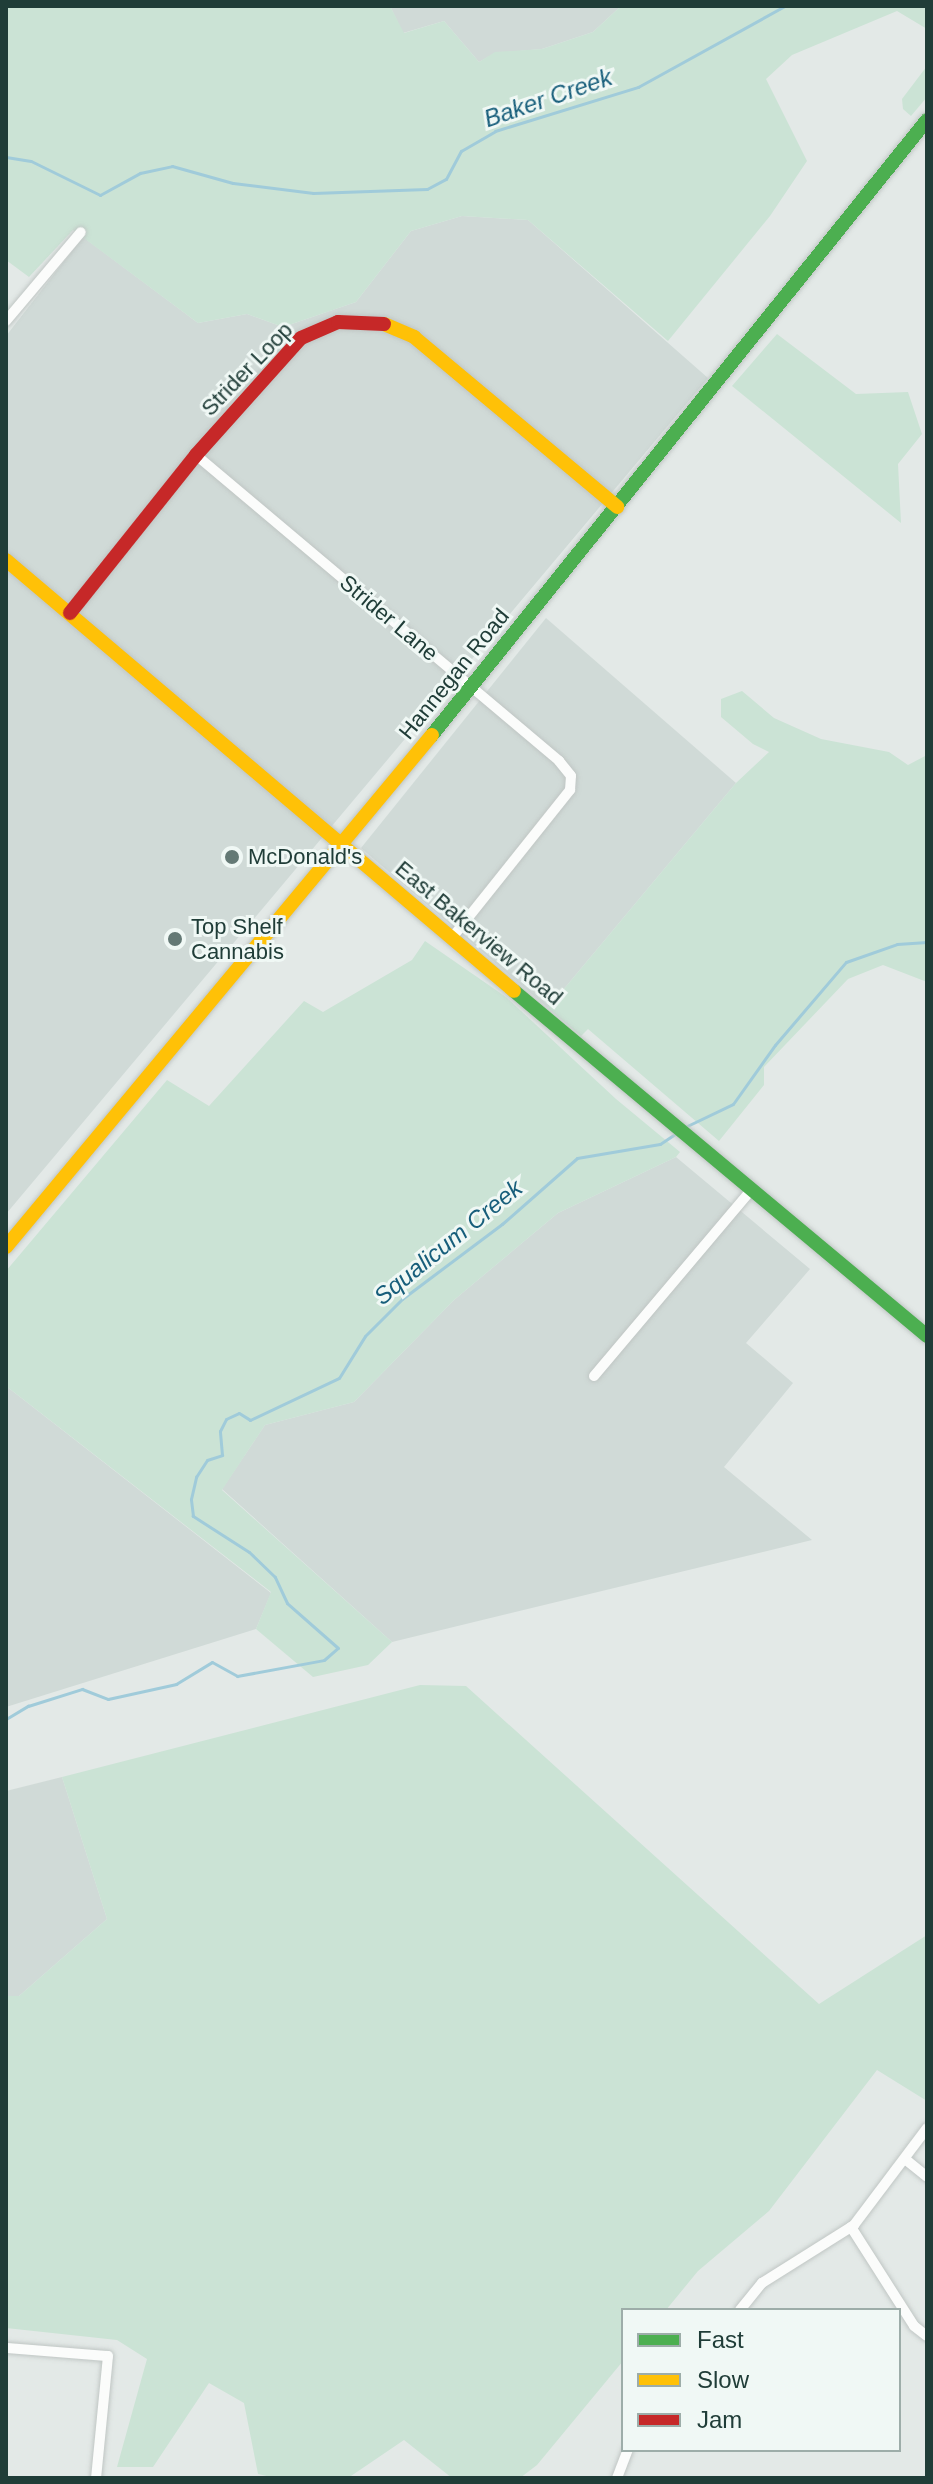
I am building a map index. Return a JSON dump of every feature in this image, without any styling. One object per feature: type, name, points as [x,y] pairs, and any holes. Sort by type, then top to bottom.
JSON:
[{"type":"main road","name":"Hannegan Road","points":[[6,1247],[342,847],[927,120]]},
{"type":"main road","name":"Strider Loop","points":[[70,613],[196,455],[301,338],[338,322],[386,324],[414,337],[617,507]]},
{"type":"main road","name":"East Bakerview Road","points":[[6,560],[342,847],[927,1336]]},
{"type":"street","points":[[6,321],[81,232]]},
{"type":"street","name":"Strider Lane","points":[[196,455],[567,769],[572,783],[452,938]]},
{"type":"street","points":[[594,1376],[752,1189]]},
{"type":"street","points":[[742,2308],[762,2283],[851,2227],[927,2128]]},
{"type":"street","points":[[905,2159],[927,2177]]},
{"type":"street","points":[[851,2227],[906,2315],[927,2336]]},
{"type":"street","points":[[6,2348],[108,2356],[96,2478]]},
{"type":"street","points":[[617,2478],[627,2452]]},
{"type":"shaded area","points":[[390,6],[621,6],[593,32],[542,49],[495,53],[479,62],[444,21],[403,33]]},
{"type":"shaded area","points":[[462,216],[528,220],[708,378],[6,1214],[6,336],[83,237],[198,323],[247,314],[283,327],[356,302],[411,231]]},
{"type":"shaded area","points":[[546,618],[736,783],[548,1008],[361,848]]},
{"type":"shaded area","points":[[676,1157],[810,1269],[746,1343],[793,1383],[724,1467],[812,1540],[392,1642],[222,1489],[265,1425],[354,1402],[454,1300],[558,1213]]},
{"type":"shaded area","points":[[6,1386],[271,1593],[256,1629],[6,1707]]},
{"type":"shaded area","points":[[62,1777],[107,1919],[19,1996],[6,1996],[6,1791]]},
{"type":"green space","points":[[6,6],[390,6],[404,33],[444,21],[479,62],[495,52],[542,49],[593,32],[621,6],[927,6],[927,29],[897,11],[792,55],[766,79],[807,161],[770,216],[668,341],[528,220],[462,216],[411,231],[356,302],[283,327],[247,314],[198,323],[73,230],[29,277],[6,260]]},
{"type":"green space","points":[[927,66],[927,97],[911,116],[903,109],[902,99]]},
{"type":"green space","points":[[777,334],[856,394],[908,392],[922,434],[898,464],[901,523],[732,386]]},
{"type":"green space","points":[[742,691],[774,718],[821,739],[889,752],[908,765],[927,755],[927,982],[883,965],[848,979],[764,1067],[764,1085],[719,1141],[588,1029],[581,1036],[548,1008],[736,783],[769,752],[753,744],[721,717],[721,699]]},
{"type":"green space","points":[[425,941],[506,997],[616,1099],[680,1152],[676,1157],[558,1213],[454,1300],[354,1402],[265,1425],[222,1490],[392,1642],[368,1665],[313,1677],[256,1629],[271,1592],[6,1386],[6,1271],[167,1080],[209,1106],[304,1001],[323,1012],[412,960]]},
{"type":"green space","points":[[420,1685],[466,1686],[819,2004],[927,1935],[927,2101],[877,2070],[769,2211],[698,2271],[668,2308],[621,2308],[621,2363],[537,2465],[520,2478],[452,2478],[404,2440],[348,2478],[275,2478],[258,2474],[244,2403],[209,2383],[153,2467],[117,2467],[147,2359],[117,2340],[6,2328],[6,1996],[19,1996],[107,1919],[62,1777]]},
{"type":"waterway","name":"Baker Creek","points":[[6,157],[31,161],[100,195],[140,173],[172,166],[233,183],[313,193],[427,189],[446,179],[461,151],[495,131],[638,87],[785,6]]},
{"type":"waterway","name":"Squalicum Creek","points":[[685,1127],[733,1104],[775,1045],[846,962],[897,944],[927,942]]},
{"type":"waterway","name":"Squalicum Creek","points":[[6,1719],[28,1706],[82,1689],[108,1699],[176,1684],[212,1662],[237,1676],[324,1660],[338,1648],[287,1603],[275,1577],[249,1552],[193,1516],[191,1499],[196,1477],[207,1460],[222,1455],[220,1431],[226,1419],[239,1413],[250,1420],[339,1378],[365,1336],[402,1299],[502,1224],[577,1158],[660,1144],[675,1134]]},
{"type":"traffic: fast","points":[[432,735],[927,120]]},
{"type":"traffic: fast","points":[[514,991],[927,1336]]},
{"type":"traffic: slow","points":[[384,324],[414,337],[617,507]]},
{"type":"traffic: slow","points":[[6,560],[514,991]]},
{"type":"traffic: slow","points":[[6,1247],[432,735]]},
{"type":"traffic: jam","points":[[70,613],[196,455],[301,338],[338,322],[384,324]]},
{"type":"place","name":"McDonald's","points":[[232,857]]},
{"type":"place","name":"Top Shelf Cannabis","points":[[175,939]]}]
